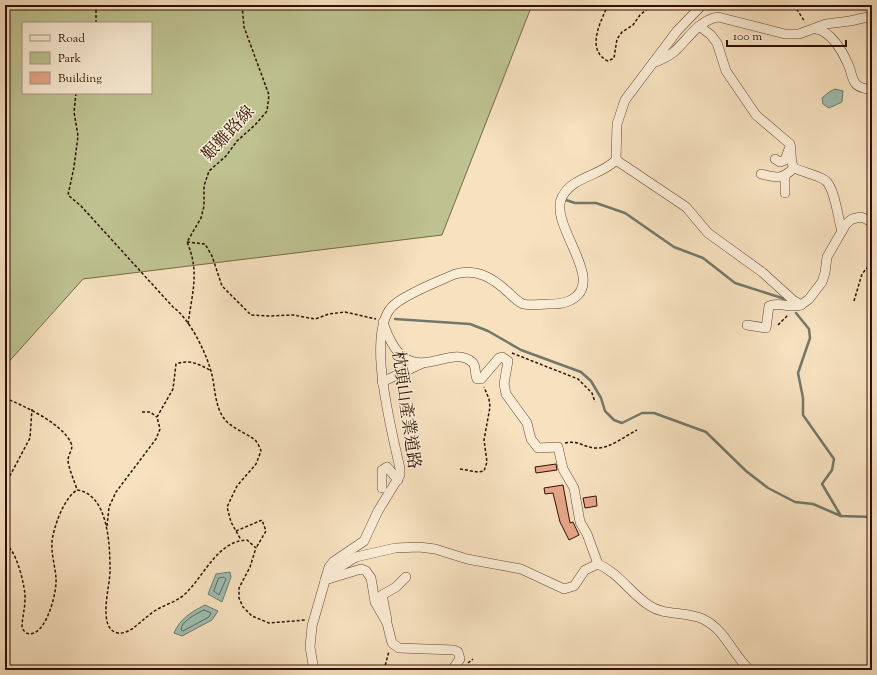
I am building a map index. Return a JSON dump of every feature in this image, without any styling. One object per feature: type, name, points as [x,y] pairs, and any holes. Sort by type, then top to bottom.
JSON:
[{"type":"street","points":[[702,5],[677,31],[626,100],[618,115],[616,124],[616,160],[686,207],[708,233],[762,272],[798,306]]},
{"type":"street","points":[[653,63],[665,59],[674,52],[699,26],[710,18],[718,17],[785,34],[800,34],[826,24],[872,16]]},
{"type":"street","points":[[699,26],[711,35],[717,43],[726,71],[756,115],[790,144],[792,165],[794,168],[818,176],[826,181],[831,187],[842,231]]},
{"type":"street","points":[[813,30],[822,30],[829,35],[847,62],[855,83],[859,87],[872,90]]},
{"type":"street","points":[[776,159],[780,162],[785,160],[790,144]]},
{"type":"street","name":"枕頭山產業道路","points":[[314,670],[310,647],[314,619],[329,567],[333,562],[364,541],[378,511],[398,480],[400,469],[382,382],[380,342],[386,313],[394,304],[455,274],[463,272],[475,272],[496,281],[523,304],[559,304],[573,300],[581,290],[582,272],[575,251],[561,220],[561,199],[566,190],[584,178],[607,168],[616,160]]},
{"type":"street","points":[[761,174],[778,178],[785,176],[794,168]]},
{"type":"street","points":[[785,176],[785,193]]},
{"type":"street","points":[[747,325],[766,328],[769,306],[774,304],[798,306],[809,299],[822,282],[826,273],[827,257],[846,224],[852,219],[861,216],[872,222]]},
{"type":"street","points":[[383,322],[388,336],[397,352],[412,362],[421,364]]},
{"type":"street","points":[[382,382],[421,364],[458,357],[468,358],[473,362],[476,367],[477,379],[481,379],[499,358],[504,358],[508,361],[504,384],[506,394],[524,418],[534,445],[538,448],[558,447],[563,469],[574,488],[580,522],[587,534],[598,564],[616,576],[648,605],[655,609],[689,614],[703,619],[714,626],[727,639],[742,662],[750,670]]},
{"type":"street","points":[[382,488],[382,470],[387,467],[398,480]]},
{"type":"street","points":[[326,577],[356,557],[395,548],[419,547],[435,549],[467,559],[521,569],[564,589],[574,586],[585,570],[591,565],[598,564]]},
{"type":"street","points":[[326,577],[361,569],[366,571],[372,578],[375,602],[387,623]]},
{"type":"street","points":[[406,577],[396,587],[382,595],[392,643],[399,648],[454,650],[458,652],[460,659],[452,670]]},
{"type":"street","points":[[497,670],[509,670]]},
{"type":"path","points":[[96,5],[96,22]]},
{"type":"path","name":"艱難路線","points":[[187,242],[201,218],[204,206],[204,186],[209,171],[226,156],[237,141],[255,125],[266,111],[269,95],[244,28],[242,5]]},
{"type":"path","points":[[608,5],[598,26],[596,42],[598,50],[604,59],[608,61],[614,58],[617,39],[622,32],[633,25],[640,15],[652,5]]},
{"type":"path","points":[[794,5],[813,30]]},
{"type":"path","points":[[76,94],[74,112],[78,136],[74,167],[68,195],[81,206],[173,307],[181,313],[195,333],[199,344],[207,356],[219,409],[223,418],[242,434],[256,441],[261,451],[256,464],[236,486],[227,507],[241,540]]},
{"type":"path","points":[[188,324],[195,278],[194,258],[187,242],[205,244],[212,256],[222,286],[251,315],[292,315],[315,319],[329,314],[345,312],[359,314],[383,322]]},
{"type":"path","points":[[854,300],[862,274],[872,262]]},
{"type":"path","points":[[778,325],[798,306]]},
{"type":"path","points":[[504,358],[508,354],[514,354],[566,373],[586,385],[592,393],[595,402]]},
{"type":"path","points":[[157,417],[173,389],[176,364],[185,361],[195,362],[211,371]]},
{"type":"path","points":[[460,470],[478,472],[484,471],[486,466],[484,440],[490,407],[489,399],[481,379]]},
{"type":"path","points":[[5,398],[32,409],[54,424],[72,444],[72,451],[68,458],[77,490]]},
{"type":"path","points":[[5,485],[30,438],[32,409]]},
{"type":"path","points":[[106,528],[109,507],[116,492],[158,434],[160,429],[157,417],[150,412],[142,412]]},
{"type":"path","points":[[558,447],[566,443],[575,442],[592,448],[602,448],[637,430]]},
{"type":"path","points":[[77,490],[90,495],[102,508],[106,528],[110,571],[106,611],[107,625],[112,631],[118,634],[126,632],[150,614],[180,598],[204,573],[216,555],[241,540],[247,540],[256,548]]},
{"type":"path","points":[[5,545],[11,548],[15,557],[25,591],[22,628],[26,633],[31,634],[37,632],[44,623],[53,601],[56,579],[52,541],[63,506],[70,494],[77,490]]},
{"type":"path","points":[[236,531],[262,520],[266,531],[256,548],[250,567],[239,588],[239,598],[243,607],[252,616],[269,622],[285,623],[314,619]]},
{"type":"path","points":[[384,670],[392,643]]},
{"type":"green space","points":[[5,5],[532,5],[442,235],[83,279],[5,366]]},
{"type":"water","points":[[835,89],[843,91],[842,102],[829,108],[823,104],[822,98]]},
{"type":"water","points":[[230,572],[231,577],[222,602],[208,594],[216,574]]},
{"type":"water","points":[[205,605],[218,611],[212,620],[182,636],[174,633],[176,628],[186,616]]},
{"type":"building","points":[[556,464],[557,470],[536,473],[535,467]]},
{"type":"building","points":[[563,485],[570,523],[573,522],[579,535],[569,540],[560,522],[553,493],[545,494],[544,488]]},
{"type":"building","points":[[596,496],[597,506],[585,508],[583,498]]},
{"type":"waterway","points":[[566,200],[575,203],[596,203],[625,213],[674,247],[703,258],[735,283],[782,298],[786,303]]},
{"type":"waterway","points":[[796,313],[809,329],[810,338],[798,373],[803,398],[803,415],[834,459],[832,470],[822,484],[841,516]]},
{"type":"waterway","points":[[395,319],[470,324],[488,331],[521,350],[581,372],[591,381],[601,398],[605,411],[614,420],[622,423],[642,413],[654,413],[706,432],[746,471],[768,488],[795,502],[813,504],[841,516],[872,517]]}]
